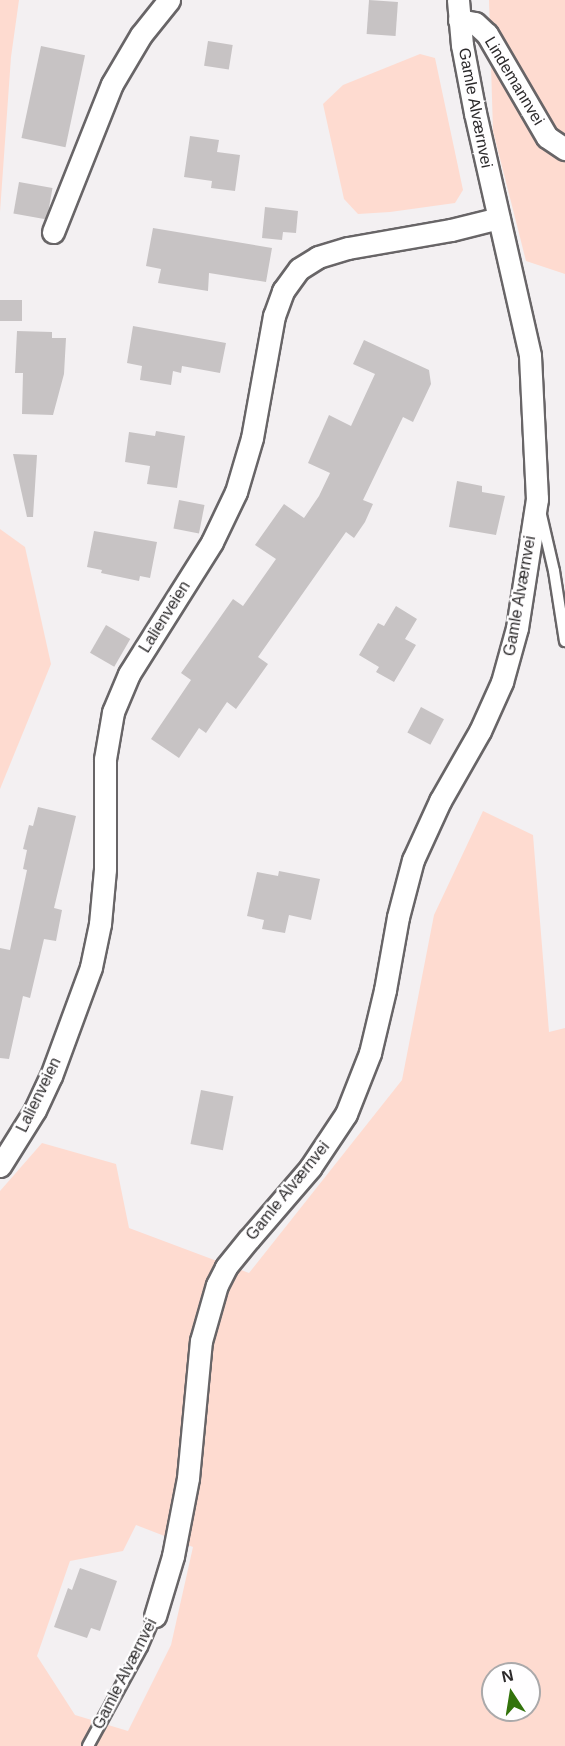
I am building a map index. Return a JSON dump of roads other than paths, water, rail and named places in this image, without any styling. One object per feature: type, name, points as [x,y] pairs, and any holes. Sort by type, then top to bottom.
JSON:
[{"type":"street","points":[[53,232],[112,84],[141,35],[169,0]]},
{"type":"street","name":"Lindemannvei","points":[[459,10],[487,34],[547,137],[565,149]]},
{"type":"street","name":"Gamle Alværnvei","points":[[155,1616],[172,1556],[188,1478],[201,1341],[214,1294],[226,1267],[298,1183],[335,1134],[359,1084],[385,990],[398,917],[413,860],[440,801],[480,731],[502,682],[511,655],[537,499],[530,355],[475,113],[459,10]]},
{"type":"street","name":"Lalienveien","points":[[0,1166],[35,1110],[51,1076],[91,967],[101,913],[105,868],[105,759],[113,712],[129,674],[212,542],[236,492],[252,438],[274,316],[283,291],[299,269],[318,257],[348,248],[451,230],[499,218]]},
{"type":"lane","name":"Gamle Alværnvei","points":[[537,499],[554,571],[565,641]]},
{"type":"lane","name":"Gamle Alværnvei","points":[[88,1746],[142,1647],[155,1616]]}]
